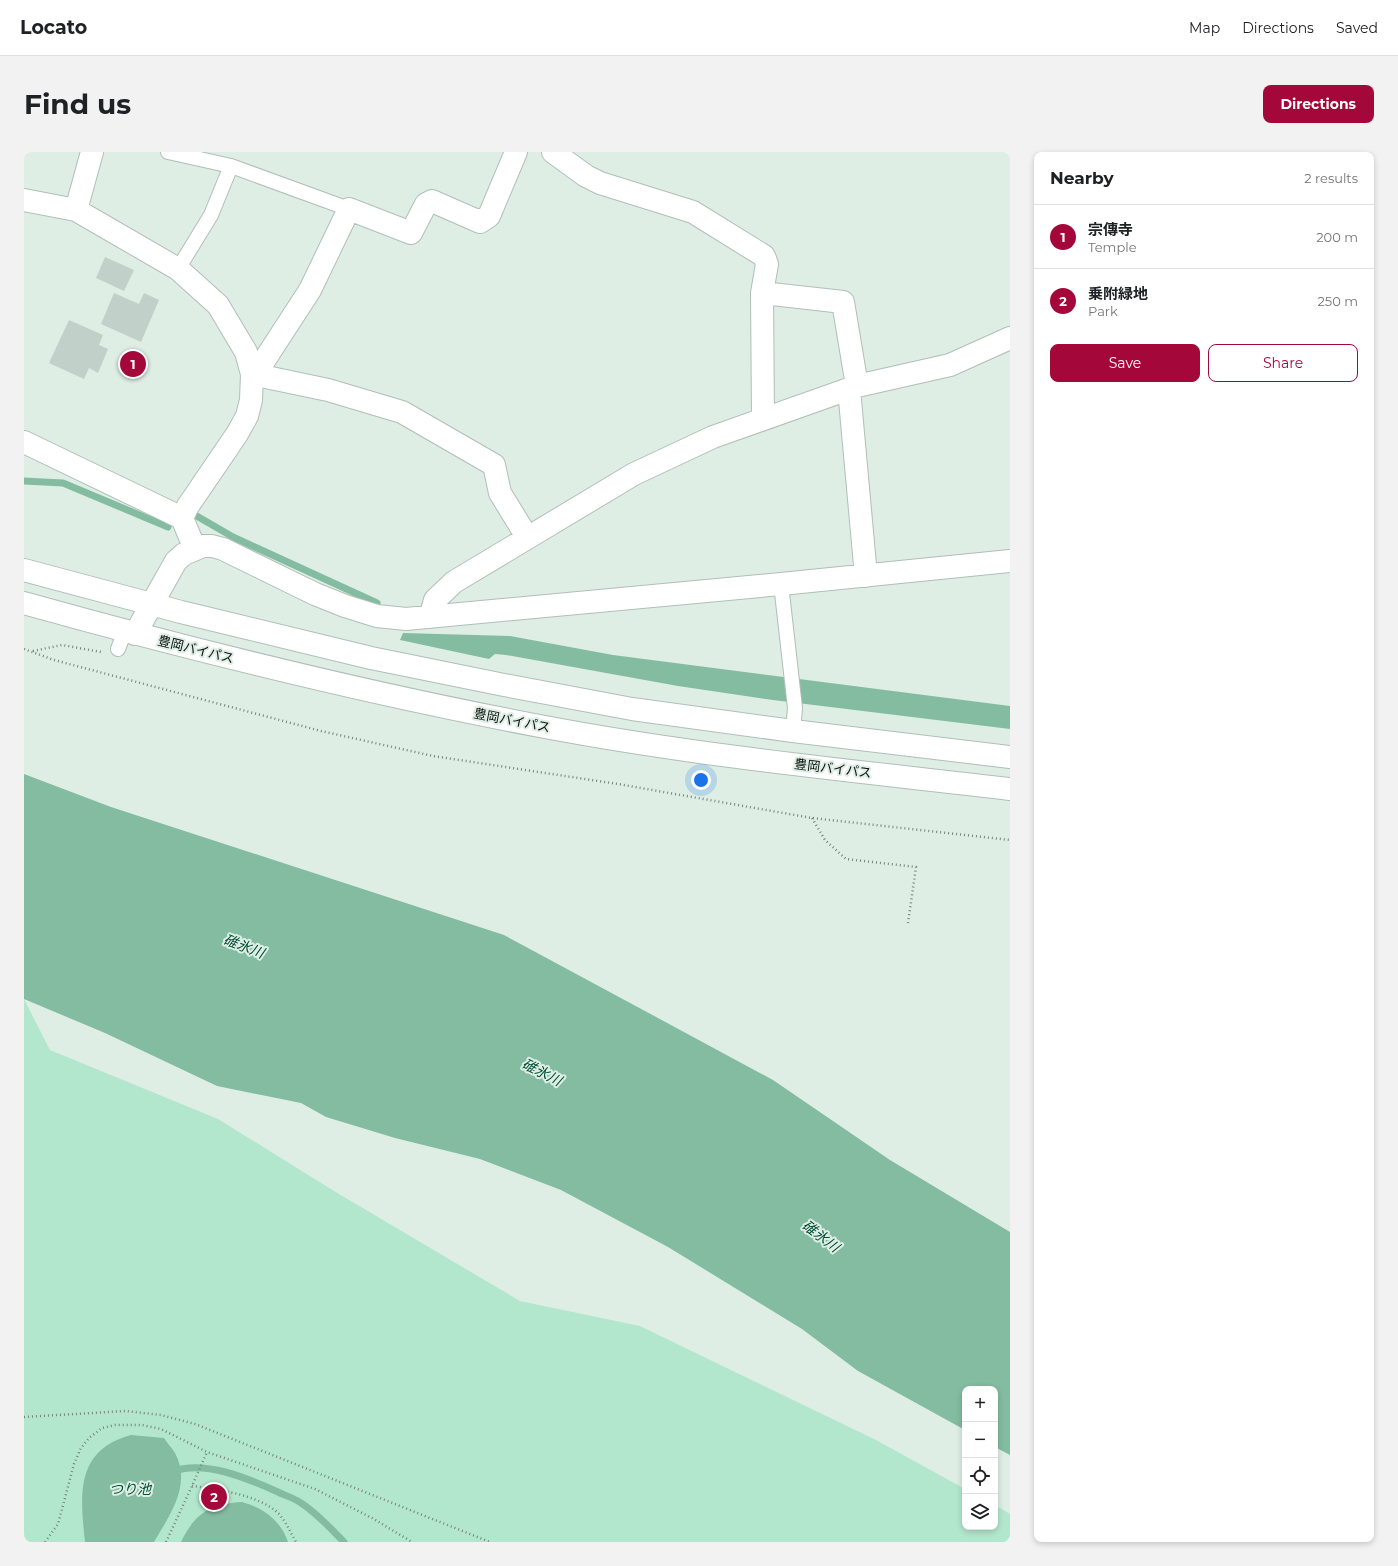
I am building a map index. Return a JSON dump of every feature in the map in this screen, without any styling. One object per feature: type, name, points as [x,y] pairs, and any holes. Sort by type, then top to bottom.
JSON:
[{"type":"main road","points":[[76,210],[92,152]]},
{"type":"main road","points":[[252,374],[260,367],[310,290],[349,209],[411,233],[426,204],[432,201],[480,222],[488,216],[516,152]]},
{"type":"main road","points":[[553,152],[576,160],[600,183],[693,212],[764,256],[767,264],[762,293],[763,419]]},
{"type":"main road","points":[[24,200],[76,210],[178,269],[218,305],[246,352],[252,374],[251,400],[246,416],[238,434],[188,506],[182,518]]},
{"type":"main road","points":[[762,293],[843,302],[853,387],[866,576]]},
{"type":"main road","points":[[430,617],[435,600],[454,582],[634,474],[713,437],[853,387],[950,365],[1010,338]]},
{"type":"main road","points":[[252,374],[328,390],[402,412],[494,465],[500,493],[527,537]]},
{"type":"main road","points":[[24,442],[182,518],[195,549]]},
{"type":"main road","points":[[126,638],[152,604],[176,561],[184,554],[203,546],[223,549],[315,594],[377,616],[406,619],[1010,561]]},
{"type":"main road","points":[[24,570],[152,604],[371,658],[504,685],[632,709],[793,731],[1010,757]]},
{"type":"main road","name":"豊岡バイパス","points":[[24,602],[126,638],[547,727],[746,758],[1010,789]]},
{"type":"lane","points":[[168,152],[231,166],[349,209]]},
{"type":"lane","points":[[178,269],[211,215],[231,166]]},
{"type":"lane","points":[[780,584],[795,708],[793,731]]},
{"type":"path","points":[[32,652],[62,645],[110,653],[126,638]]},
{"type":"path","points":[[24,649],[54,660],[321,731],[433,756],[618,784],[812,818],[1010,840]]},
{"type":"path","points":[[812,818],[825,840],[846,859],[916,867],[908,923]]},
{"type":"path","points":[[24,1418],[126,1411],[168,1416],[195,1424],[490,1542]]},
{"type":"path","points":[[45,1542],[58,1524],[74,1464],[81,1448],[88,1438],[102,1428],[115,1425],[142,1425],[161,1429],[206,1452],[315,1489],[372,1518],[412,1542]]},
{"type":"path","points":[[166,1542],[206,1452]]},
{"type":"path","points":[[192,1486],[220,1490],[263,1504],[277,1512],[286,1523],[296,1542]]},
{"type":"shaded area","points":[[24,999],[50,1050],[218,1119],[334,1191],[520,1301],[640,1326],[876,1440],[962,1487],[962,1530],[998,1530],[998,1507],[1010,1514],[1010,1542],[24,1542]]},
{"type":"water","points":[[403,633],[510,636],[613,655],[1010,706],[1010,729],[773,700],[678,686],[506,655],[495,654],[489,659],[400,640]]},
{"type":"water","name":"碓氷川","points":[[24,774],[111,807],[504,935],[773,1080],[890,1160],[1010,1232],[1010,1455],[998,1449],[998,1386],[962,1386],[962,1428],[858,1371],[802,1329],[668,1247],[561,1190],[480,1159],[395,1138],[326,1117],[301,1103],[217,1086],[105,1033],[24,999]]},
{"type":"water","name":"つり池","points":[[131,1435],[164,1438],[175,1453],[180,1465],[181,1476],[177,1499],[154,1542],[85,1542],[82,1508],[85,1476],[99,1451],[113,1442]]},
{"type":"water","points":[[242,1502],[271,1516],[285,1534],[288,1542],[181,1542],[192,1524],[205,1512],[221,1505]]},
{"type":"building","points":[[105,257],[134,270],[124,291],[96,278]]},
{"type":"building","points":[[114,293],[139,304],[144,293],[159,300],[141,342],[101,324]]},
{"type":"building","points":[[69,320],[103,335],[99,345],[108,349],[98,373],[89,368],[84,379],[49,363]]},
{"type":"waterway","points":[[24,481],[63,483],[168,527]]},
{"type":"waterway","points":[[195,515],[233,537],[377,603]]},
{"type":"waterway","points":[[172,1472],[198,1468],[212,1469],[226,1472],[254,1482],[293,1498],[301,1503],[318,1516],[344,1542]]},
{"type":"place","name":"宗傳寺","points":[[133,364]]},
{"type":"place","name":"乗附緑地","points":[[214,1497]]}]
